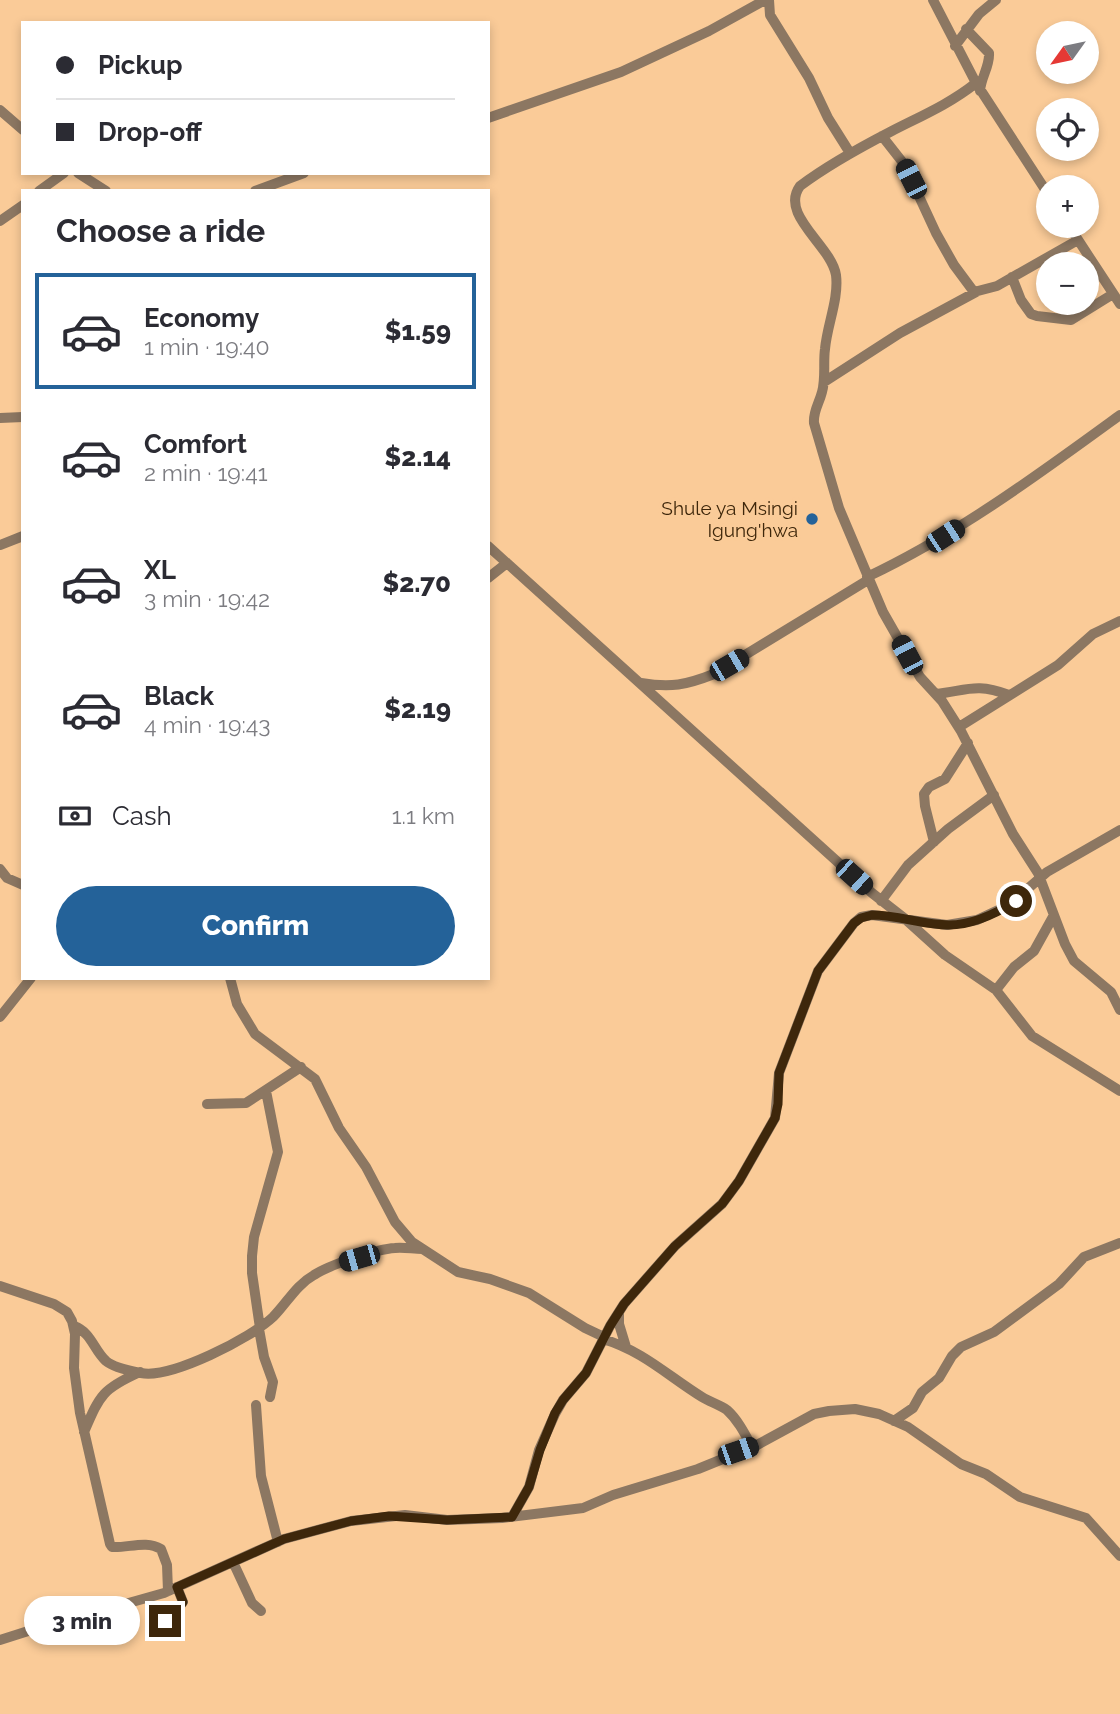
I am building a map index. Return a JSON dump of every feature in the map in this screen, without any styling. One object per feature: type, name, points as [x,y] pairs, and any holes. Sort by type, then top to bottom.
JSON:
[{"type":"street","points":[[490,117],[621,72],[709,31],[767,0],[771,15],[850,153]]},
{"type":"street","points":[[933,0],[978,87],[994,107],[1036,175]]},
{"type":"street","points":[[955,46],[979,14],[996,0]]},
{"type":"street","points":[[966,29],[989,53],[978,87],[850,153],[800,186],[794,195],[798,213],[828,257],[836,276],[824,350],[824,382],[814,411],[814,423],[839,508],[868,579],[914,668],[936,694],[968,743],[1013,834],[1040,877],[1074,961],[1106,986],[1120,1010]]},
{"type":"street","points":[[0,110],[21,128]]},
{"type":"street","points":[[882,136],[904,164],[936,233],[970,289],[976,292]]},
{"type":"street","points":[[42,189],[61,175]]},
{"type":"street","points":[[81,175],[103,189]]},
{"type":"street","points":[[260,189],[299,175]]},
{"type":"street","points":[[0,221],[21,206]]},
{"type":"street","points":[[824,382],[876,347],[1078,240],[1116,293],[1071,320],[1037,316],[1031,314],[1021,300],[1012,277]]},
{"type":"street","points":[[640,683],[673,687],[714,674],[868,579],[945,536],[1045,470],[1120,415]]},
{"type":"street","points":[[0,418],[21,417]]},
{"type":"street","points":[[0,545],[21,537]]},
{"type":"street","points":[[490,548],[881,901],[945,955],[996,990],[1032,1036],[1120,1091]]},
{"type":"street","points":[[490,576],[507,563]]},
{"type":"street","points":[[959,727],[1067,658],[1093,634],[1120,621]]},
{"type":"street","points":[[936,694],[975,687],[993,689],[1009,695]]},
{"type":"street","points":[[934,842],[925,806],[925,794],[929,788],[945,779],[968,743]]},
{"type":"street","points":[[881,901],[905,869],[948,829],[994,795]]},
{"type":"street","points":[[512,1517],[529,1487],[555,1413],[586,1373],[619,1312],[659,1263],[685,1236],[712,1215],[739,1181],[775,1118],[778,1104],[777,1081],[809,990],[826,959],[861,918],[872,915],[947,925],[960,925],[977,920],[1016,901],[1040,877],[1120,830]]},
{"type":"street","points":[[0,869],[7,878],[21,884]]},
{"type":"street","points":[[996,990],[1014,967],[1034,951],[1054,915]]},
{"type":"street","points":[[0,1017],[29,980]]},
{"type":"street","points":[[231,980],[237,1004],[249,1027],[265,1044],[315,1079],[339,1128],[366,1167],[395,1222],[412,1242],[458,1272],[529,1293],[585,1328],[666,1370],[733,1416],[752,1447]]},
{"type":"street","points":[[207,1104],[246,1103],[301,1067]]},
{"type":"street","points":[[266,1091],[278,1152],[254,1237],[252,1273],[264,1357],[273,1382],[270,1397]]},
{"type":"street","points":[[894,1421],[913,1408],[922,1392],[939,1378],[952,1356],[961,1347],[995,1332],[1059,1284],[1083,1256],[1120,1243]]},
{"type":"street","points":[[0,1286],[54,1304],[66,1312],[74,1326],[90,1337],[107,1362],[139,1372],[166,1372],[211,1355],[260,1328],[303,1282],[316,1273],[393,1248],[422,1249]]},
{"type":"street","points":[[619,1312],[626,1347]]},
{"type":"street","points":[[74,1326],[74,1368],[84,1432],[111,1546],[150,1545],[161,1549],[172,1589],[183,1602],[180,1608],[155,1628]]},
{"type":"street","points":[[84,1432],[104,1392],[139,1372]]},
{"type":"street","points":[[256,1405],[261,1476],[278,1542]]},
{"type":"street","points":[[0,1640],[172,1589],[278,1542],[305,1533],[374,1517],[405,1515],[447,1520],[512,1517],[583,1508],[613,1495],[698,1469],[752,1447],[814,1414],[855,1409],[879,1414],[908,1427],[961,1464],[986,1474],[1020,1497],[1086,1518],[1120,1556]]},
{"type":"street","points":[[233,1562],[252,1603],[261,1611]]},
{"type":"place","name":"Shule ya Msingi Igung'hwa","points":[[812,519]]},
{"type":"route","points":[[165,1621],[183,1602],[177,1587],[284,1539],[374,1517],[405,1515],[447,1520],[512,1517],[529,1487],[555,1413],[586,1373],[624,1304],[675,1246],[712,1215],[739,1181],[775,1118],[779,1073],[809,990],[826,959],[854,923],[866,916],[883,915],[960,925],[1003,909],[1016,901]]}]
